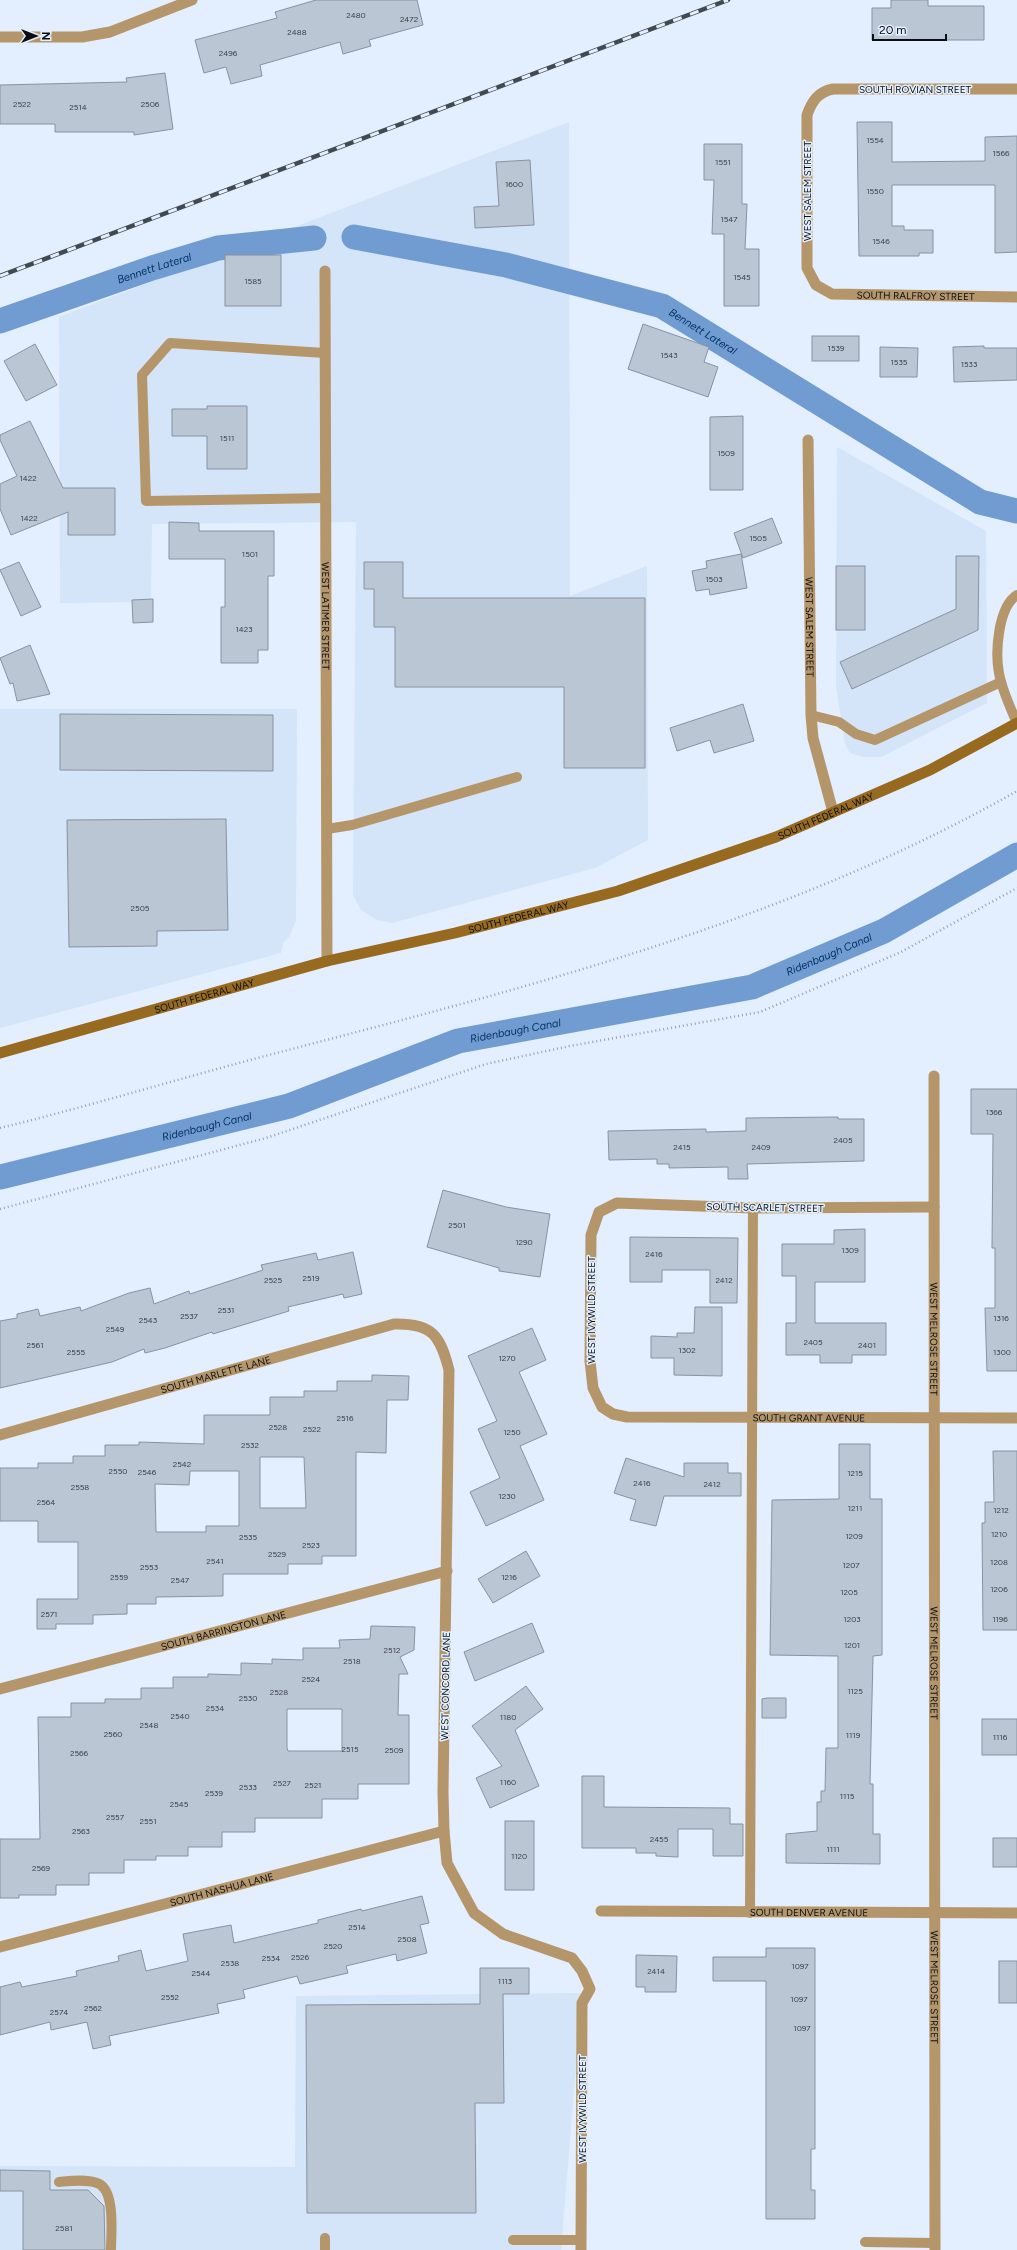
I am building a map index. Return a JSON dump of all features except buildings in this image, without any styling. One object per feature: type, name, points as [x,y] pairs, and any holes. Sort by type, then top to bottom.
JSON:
[{"type":"main road","name":"SOUTH FEDERAL WAY","points":[[0,1053],[327,961],[455,933],[618,891],[776,837],[930,770],[1017,723]]},
{"type":"street","points":[[0,37],[82,37],[110,32],[192,0]]},
{"type":"street","name":"SOUTH ROVIAN STREET","points":[[816,97],[824,91],[834,89],[1017,89]]},
{"type":"street","name":"WEST SALEM STREET","points":[[816,97],[807,115],[807,268],[816,285]]},
{"type":"street","name":"WEST LATIMER STREET","points":[[325,271],[327,961]]},
{"type":"street","name":"SOUTH RALFROY STREET","points":[[816,285],[832,294],[1017,297]]},
{"type":"street","name":"WEST SALEM STREET","points":[[808,440],[812,738],[834,812]]},
{"type":"street","name":"WEST MELROSE STREET","points":[[934,1076],[935,2246]]},
{"type":"street","name":"SOUTH SCARLET STREET","points":[[599,1212],[617,1203],[753,1208],[934,1207]]},
{"type":"street","name":"WEST IVYWILD STREET","points":[[599,1212],[591,1235],[590,1361],[593,1388],[602,1408]]},
{"type":"street","name":"SOUTH MARLETTE LANE","points":[[0,1435],[394,1324],[414,1324],[432,1332]]},
{"type":"street","name":"WEST CONCORD LANE","points":[[432,1332],[444,1350],[449,1370],[444,1831],[447,1863],[474,1913],[502,1934],[572,1958],[582,1971]]},
{"type":"street","name":"SOUTH GRANT AVENUE","points":[[602,1408],[613,1414],[627,1417],[1017,1418]]},
{"type":"street","name":"SOUTH BARRINGTON LANE","points":[[0,1689],[447,1572]]},
{"type":"street","name":"SOUTH NASHUA LANE","points":[[0,1946],[444,1831]]},
{"type":"street","name":"SOUTH DENVER AVENUE","points":[[601,1911],[750,1913],[1017,1913]]},
{"type":"street","name":"WEST IVYWILD STREET","points":[[581,2245],[582,2002],[590,1989],[582,1971]]},
{"type":"lane","points":[[325,353],[170,343],[142,375],[146,501],[326,498]]},
{"type":"lane","points":[[1017,595],[1010,599],[999,626],[998,672],[1017,723]]},
{"type":"lane","points":[[811,715],[839,722],[856,734],[875,740],[1001,682]]},
{"type":"lane","points":[[326,828],[352,825],[517,777]]},
{"type":"lane","points":[[750,1913],[753,1208]]},
{"type":"lane","points":[[59,2182],[77,2181],[98,2183],[107,2189],[110,2203],[111,2250]]},
{"type":"lane","points":[[325,2238],[325,2250]]},
{"type":"lane","points":[[513,2240],[581,2245]]},
{"type":"lane","points":[[865,2242],[899,2246],[935,2246]]},
{"type":"path","points":[[0,1128],[460,1005],[679,939],[764,910],[903,849],[1017,791]]},
{"type":"path","points":[[0,1209],[266,1138],[486,1064],[570,1046],[760,1012],[901,952],[1017,888]]},
{"type":"shaded area","points":[[569,122],[570,596],[647,566],[648,840],[595,868],[392,923],[377,920],[361,910],[353,895],[356,522],[152,524],[151,602],[60,603],[59,317]]},
{"type":"shaded area","points":[[837,447],[986,531],[987,703],[881,757],[863,757],[850,753],[845,744],[836,685]]},
{"type":"shaded area","points":[[0,709],[297,709],[296,921],[289,937],[283,943],[281,953],[0,1028]]},
{"type":"shaded area","points":[[582,1993],[561,2250],[0,2250],[0,2166],[295,2167],[296,1996]]},
{"type":"waterway","name":"Bennett Lateral","points":[[354,237],[506,265],[662,306],[980,502],[1017,511]]},
{"type":"waterway","name":"Bennett Lateral","points":[[0,321],[152,268],[218,248],[314,238]]},
{"type":"waterway","name":"Ridenbaugh Canal","points":[[0,1177],[289,1106],[458,1041],[752,987],[884,931],[1017,855]]},
{"type":"railway","points":[[0,276],[728,0]]}]
